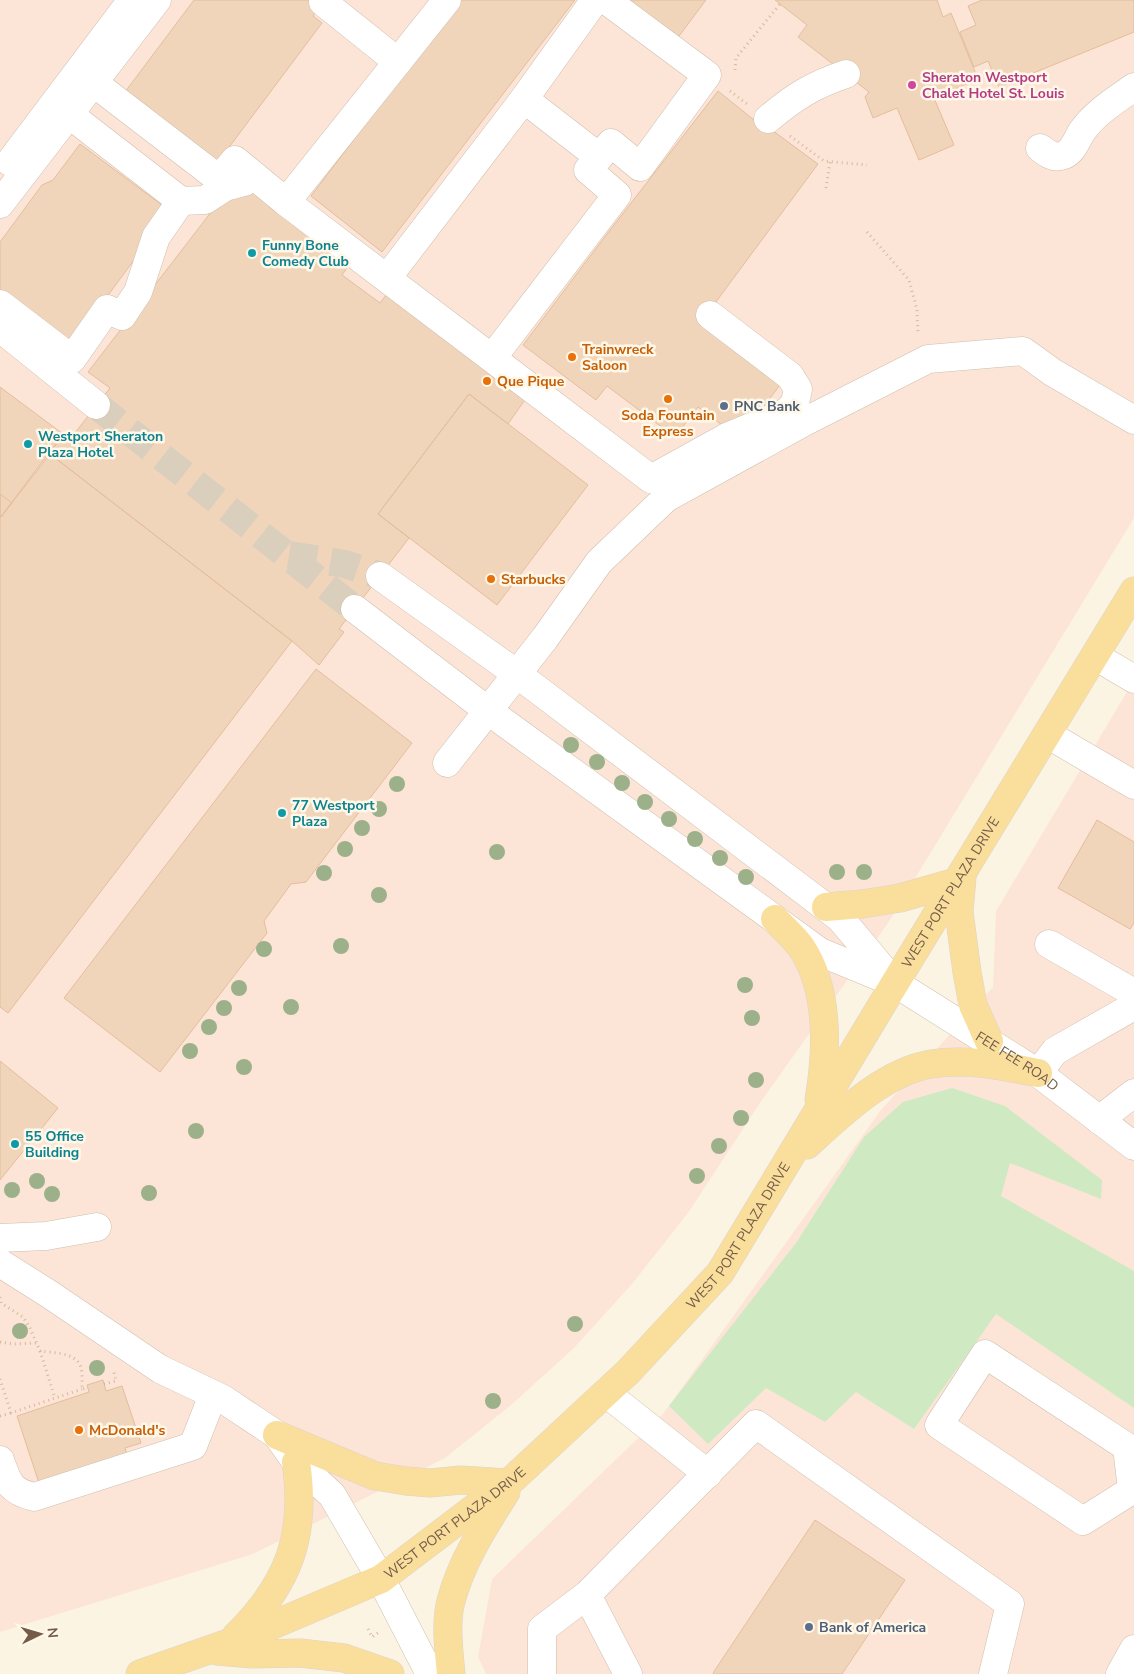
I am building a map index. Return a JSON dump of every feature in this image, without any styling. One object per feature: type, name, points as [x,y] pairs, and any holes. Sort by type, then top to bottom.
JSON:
[{"type":"main road","name":"WEST PORT PLAZA DRIVE","points":[[140,1674],[240,1639],[381,1579],[511,1480],[628,1372],[720,1273],[1134,591]]},
{"type":"main road","points":[[826,908],[900,898],[959,878],[959,912],[973,1005],[989,1041]]},
{"type":"main road","points":[[775,919],[800,947],[810,965],[819,993],[825,1023],[823,1074],[818,1111]]},
{"type":"main road","points":[[789,1161],[858,1100],[906,1072],[930,1064],[975,1062],[1038,1073]]},
{"type":"main road","points":[[277,1435],[375,1476],[430,1483],[461,1480],[511,1480]]},
{"type":"main road","points":[[219,1646],[264,1606],[289,1562],[300,1512],[300,1487],[296,1462]]},
{"type":"main road","points":[[451,1674],[448,1641],[450,1602],[486,1523],[511,1480]]},
{"type":"main road","points":[[219,1646],[252,1654],[300,1653],[344,1658],[390,1674]]},
{"type":"street","points":[[0,175],[132,0]]},
{"type":"street","points":[[0,204],[157,0]]},
{"type":"street","points":[[286,202],[447,0]]},
{"type":"street","points":[[387,278],[524,99],[596,0]]},
{"type":"street","points":[[492,358],[640,167],[707,75],[606,0]]},
{"type":"street","points":[[323,2],[398,62]]},
{"type":"street","points":[[768,120],[799,95],[824,81],[846,74]]},
{"type":"street","points":[[94,83],[219,179],[234,160],[286,202],[651,479],[727,437],[787,412],[795,403],[798,389],[790,376],[710,316]]},
{"type":"street","points":[[1040,148],[1051,156],[1065,155],[1071,150],[1083,130],[1096,115],[1134,87]]},
{"type":"street","points":[[524,99],[599,157]]},
{"type":"street","points":[[70,115],[181,201],[205,200],[224,187],[258,178]]},
{"type":"street","points":[[617,195],[588,170],[611,143],[640,167]]},
{"type":"street","points":[[0,304],[72,359],[107,310],[122,316],[138,292],[156,237],[181,201]]},
{"type":"street","points":[[0,328],[96,405]]},
{"type":"street","points":[[447,763],[517,674],[599,562],[666,498],[806,421],[928,360],[1023,351],[1052,372],[1134,420]]},
{"type":"street","points":[[380,576],[517,674],[840,918],[895,983]]},
{"type":"street","points":[[355,609],[487,710],[820,952],[895,983]]},
{"type":"street","points":[[1095,656],[1134,679]]},
{"type":"street","points":[[1047,734],[1134,786]]},
{"type":"street","points":[[1049,944],[1134,993]]},
{"type":"street","name":"FEE FEE ROAD","points":[[895,983],[1038,1073],[1134,1146]]},
{"type":"street","points":[[1038,1073],[1055,1051],[1134,1006]]},
{"type":"street","points":[[1099,1120],[1134,1092]]},
{"type":"street","points":[[0,1238],[46,1236],[97,1227]]},
{"type":"street","points":[[0,1263],[160,1369],[213,1395],[277,1435],[296,1462],[332,1495],[381,1579],[430,1674]]},
{"type":"street","points":[[985,1354],[1128,1447],[1133,1491],[1083,1520],[939,1425],[985,1354]]},
{"type":"street","points":[[606,1393],[708,1474]]},
{"type":"street","points":[[0,1460],[10,1486],[22,1494],[34,1497],[193,1446],[213,1395]]},
{"type":"street","points":[[542,1674],[542,1630],[587,1595],[756,1424],[1010,1604],[993,1674]]},
{"type":"street","points":[[587,1595],[628,1674]]},
{"type":"street","points":[[1120,1674],[1134,1649]]},
{"type":"path","points":[[735,72],[736,58],[780,4]]},
{"type":"path","points":[[826,188],[830,162]]},
{"type":"path","points":[[867,232],[908,280],[917,310],[918,337]]},
{"type":"path","points":[[0,1298],[1,1303],[23,1317],[40,1351],[55,1399]]},
{"type":"path","points":[[0,1342],[13,1344],[36,1343]]},
{"type":"path","points":[[40,1351],[74,1358],[81,1366],[82,1389]]},
{"type":"path","points":[[104,1384],[116,1381],[115,1377]]},
{"type":"path","points":[[0,1379],[11,1413]]},
{"type":"path","points":[[0,1416],[88,1388]]},
{"type":"path","points":[[368,1629],[372,1637],[381,1631]]},
{"type":"shaded area","points":[[0,0],[1134,0],[1134,518],[888,923],[762,1100],[688,1213],[632,1284],[574,1348],[510,1406],[445,1458],[253,1554],[0,1632]]},
{"type":"shaded area","points":[[1134,680],[1134,1674],[486,1674],[478,1657],[492,1579],[663,1414],[881,1110],[993,987],[996,911]]},
{"type":"green space","points":[[952,1088],[1005,1106],[1102,1180],[1101,1199],[1010,1163],[1001,1196],[1134,1271],[1134,1408],[996,1314],[914,1429],[856,1392],[825,1422],[766,1388],[708,1444],[669,1406],[796,1243],[864,1137],[903,1102]]},
{"type":"building","points":[[194,0],[324,0],[313,16],[322,23],[218,162],[125,92]]},
{"type":"building","points":[[460,0],[575,0],[382,252],[311,196]]},
{"type":"building","points":[[620,0],[706,0],[676,40]]},
{"type":"building","name":"Sheraton Westport Chalet Hotel St. Louis","points":[[775,0],[937,0],[943,17],[951,13],[978,79],[934,98],[954,145],[919,160],[897,108],[873,118],[865,97],[869,92],[798,37],[807,25]]},
{"type":"building","points":[[982,0],[1134,0],[1134,32],[999,87],[988,61],[974,67],[960,32],[976,25],[968,6]]},
{"type":"building","points":[[718,91],[754,120],[760,116],[765,125],[818,164],[704,318],[785,378],[751,424],[726,428],[698,407],[675,437],[607,386],[596,400],[523,345]]},
{"type":"building","points":[[80,144],[170,211],[70,347],[0,295],[0,242],[42,185],[53,180]]},
{"type":"building","points":[[256,193],[349,265],[342,275],[380,303],[390,290],[529,394],[508,424],[469,394],[378,514],[409,538],[339,629],[344,632],[319,665],[292,641],[50,454],[63,434],[71,438],[110,388],[88,372],[225,194]]},
{"type":"building","name":"Westport Sheraton Plaza Hotel","points":[[0,387],[63,434],[0,518]]},
{"type":"building","points":[[469,394],[588,485],[497,605],[378,514]]},
{"type":"building","points":[[50,454],[292,641],[8,1013],[0,1007],[0,518]]},
{"type":"building","points":[[0,494],[12,503],[0,518]]},
{"type":"building","name":"77 Westport Plaza","points":[[316,669],[412,743],[306,882],[291,884],[264,921],[267,933],[160,1072],[64,998]]},
{"type":"building","points":[[1097,820],[1134,842],[1134,923],[1130,929],[1058,888]]},
{"type":"building","name":"55 Office Building","points":[[0,1061],[58,1108],[0,1180]]},
{"type":"building","name":"McDonald's","points":[[103,1380],[106,1391],[122,1386],[141,1443],[125,1448],[128,1457],[39,1483],[17,1416],[89,1392],[87,1385]]},
{"type":"building","name":"Bank of America","points":[[815,1520],[905,1580],[842,1674],[714,1674],[713,1673]]},
{"type":"tunnel","points":[[96,405],[355,609]]},
{"type":"tunnel","points":[[289,555],[345,564],[380,576]]},
{"type":"place","name":"Sheraton Westport Chalet Hotel St. Louis","points":[[912,85]]},
{"type":"place","name":"Funny Bone Comedy Club","points":[[252,253]]},
{"type":"place","name":"Trainwreck Saloon","points":[[572,357]]},
{"type":"place","name":"Que Pique","points":[[487,381]]},
{"type":"place","name":"Soda Fountain Express","points":[[668,399]]},
{"type":"place","name":"PNC Bank","points":[[724,406]]},
{"type":"place","name":"Westport Sheraton Plaza Hotel","points":[[28,444]]},
{"type":"place","name":"Starbucks","points":[[491,579]]},
{"type":"place","name":"77 Westport Plaza","points":[[282,813]]},
{"type":"place","name":"55 Office Building","points":[[15,1144]]},
{"type":"place","name":"McDonald's","points":[[79,1430]]},
{"type":"place","name":"Bank of America","points":[[809,1627]]}]
